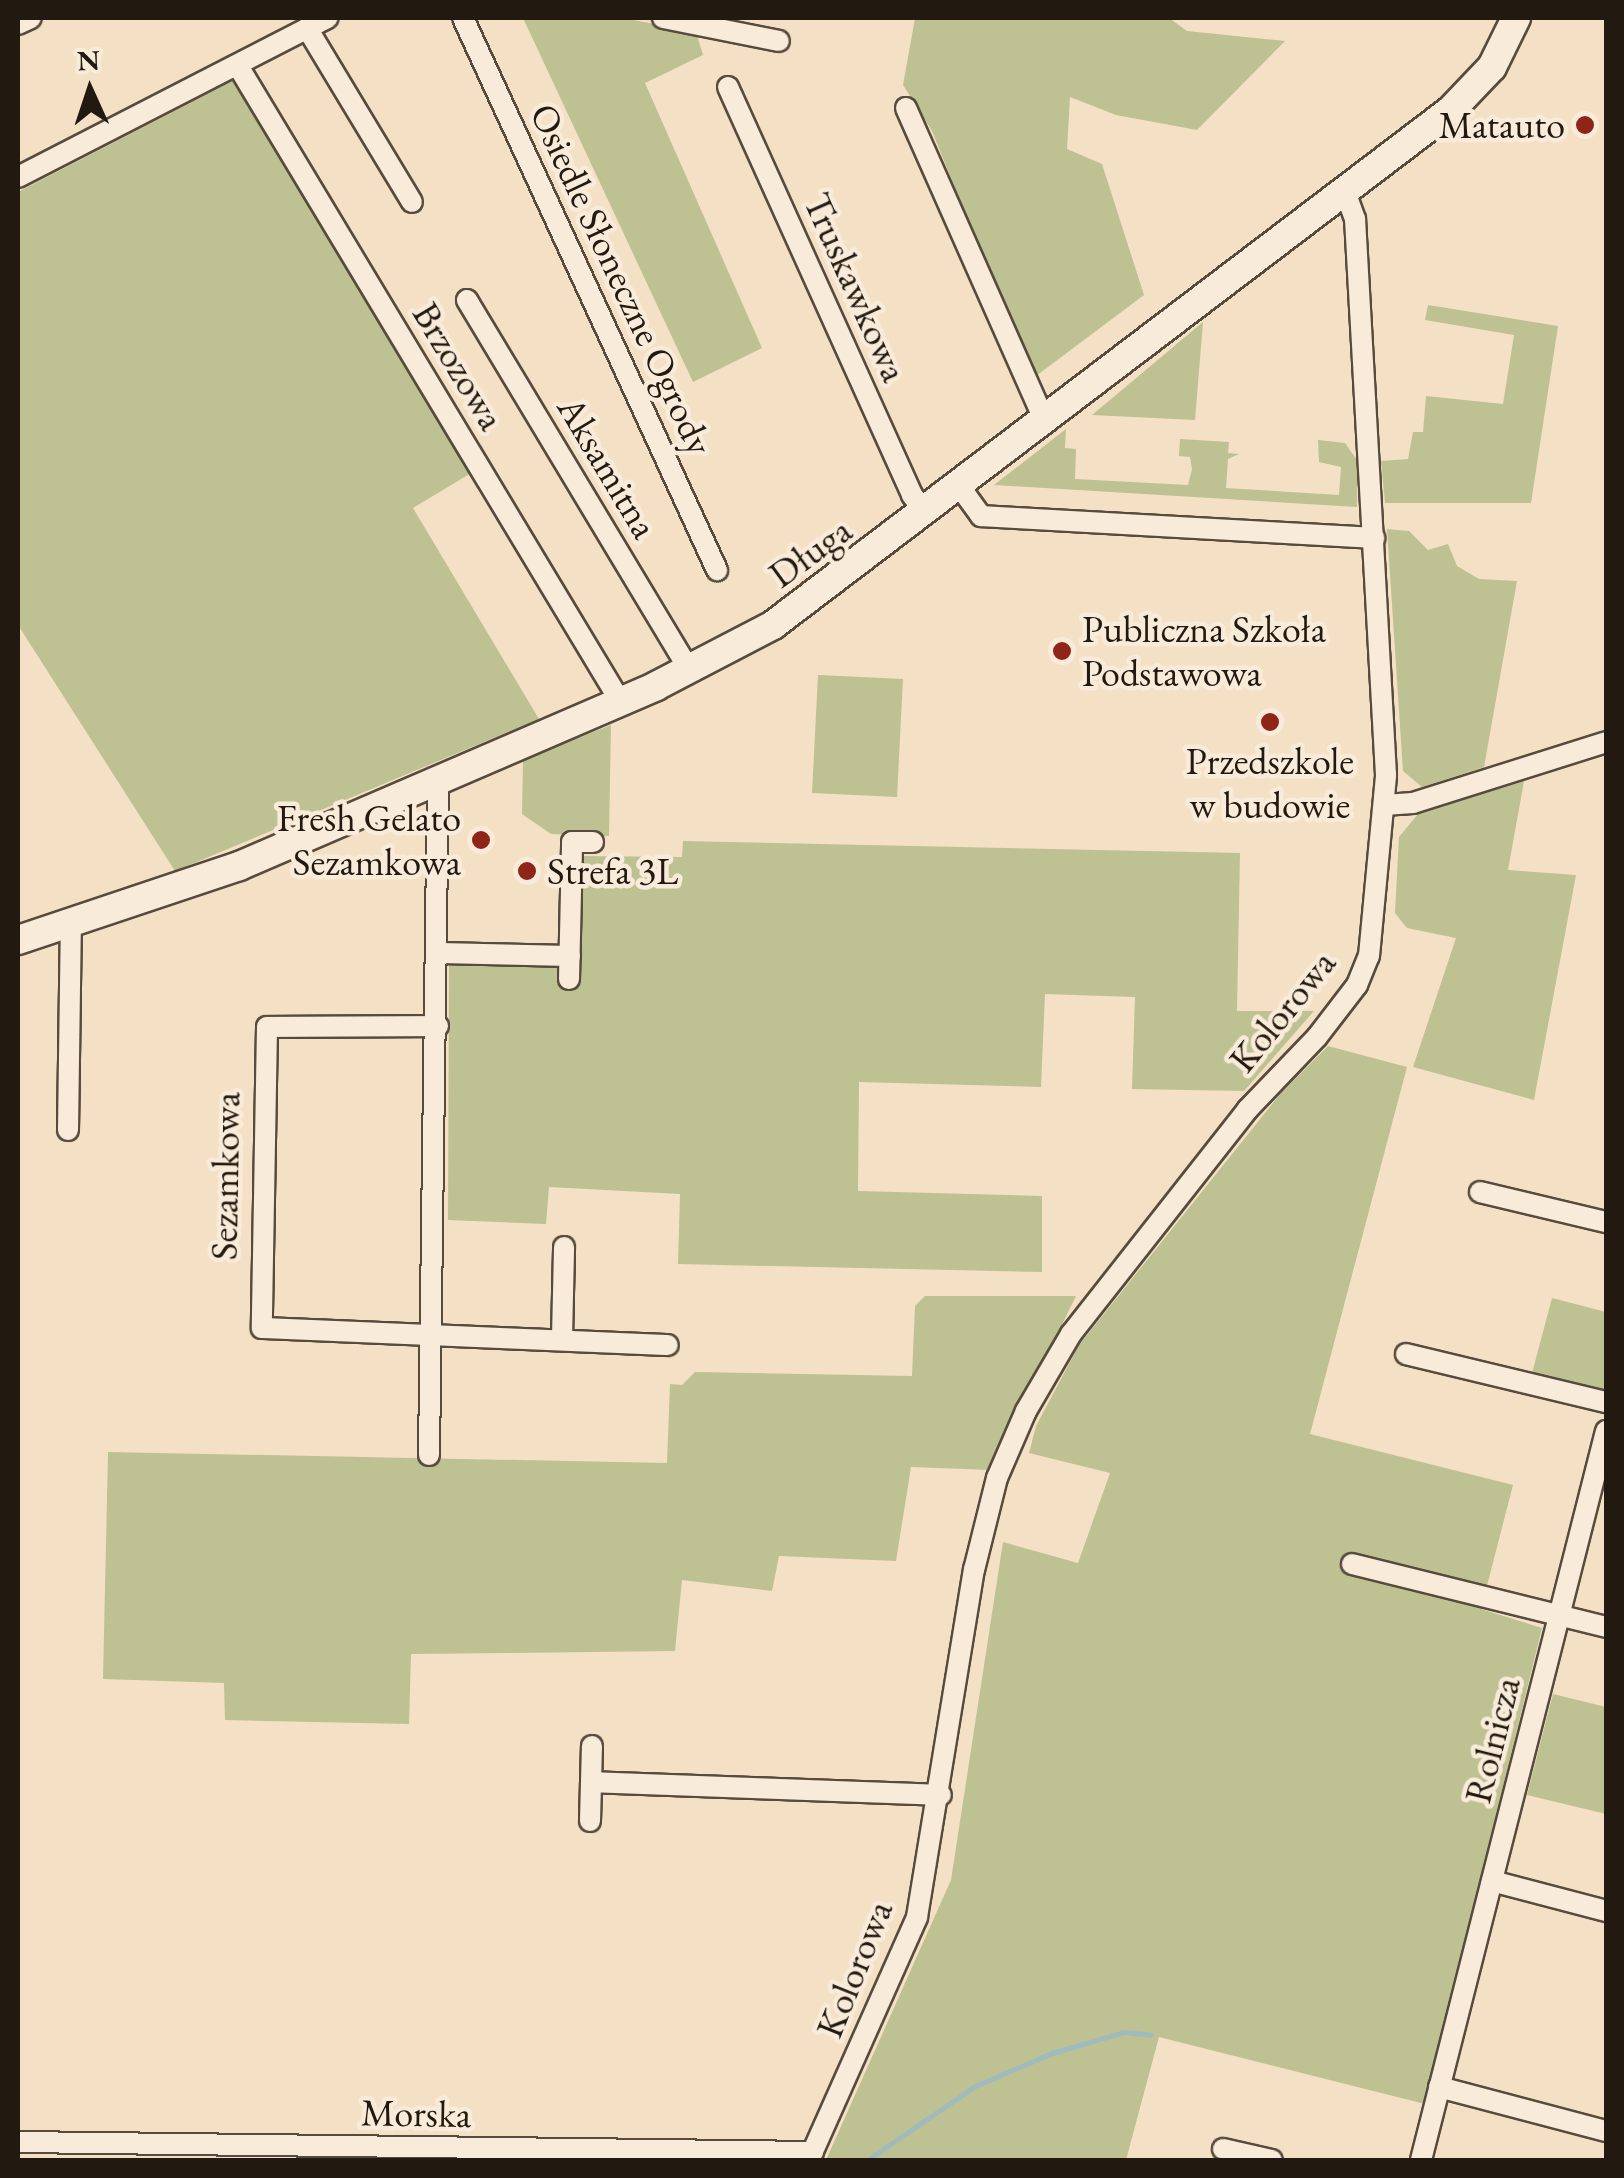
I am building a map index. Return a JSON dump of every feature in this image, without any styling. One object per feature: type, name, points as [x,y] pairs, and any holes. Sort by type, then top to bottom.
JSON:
[{"type":"street","points":[[18,24],[31,18]]},
{"type":"street","points":[[18,177],[327,18]]},
{"type":"street","name":"Osiedle Słoneczne Ogrody","points":[[463,18],[716,570]]},
{"type":"street","points":[[663,18],[779,41]]},
{"type":"street","name":"Długa","points":[[18,939],[212,877],[689,670],[783,619],[1466,96],[1500,54],[1516,18]]},
{"type":"street","points":[[307,28],[412,202]]},
{"type":"street","name":"Brzozowa","points":[[238,66],[620,701]]},
{"type":"street","name":"Truskawkowa","points":[[728,87],[912,494],[926,513]]},
{"type":"street","points":[[906,108],[1045,421]]},
{"type":"street","name":"Kolorowa","points":[[811,2156],[916,1917],[941,1795],[974,1570],[996,1478],[1026,1411],[1070,1334],[1172,1201],[1357,985],[1368,956],[1384,804],[1374,538],[1354,207],[1344,190]]},
{"type":"street","name":"Aksamitna","points":[[467,300],[689,670]]},
{"type":"street","points":[[960,487],[982,516],[1374,538]]},
{"type":"street","points":[[1384,804],[1413,803],[1606,742]]},
{"type":"street","points":[[429,1456],[440,954],[438,780]]},
{"type":"street","points":[[569,979],[572,842],[593,842]]},
{"type":"street","points":[[68,1130],[71,924]]},
{"type":"street","points":[[440,954],[570,956]]},
{"type":"street","name":"Sezamkowa","points":[[438,1026],[280,1023],[267,1027],[262,1038],[262,1328],[668,1345]]},
{"type":"street","points":[[1480,1192],[1606,1222]]},
{"type":"street","points":[[562,1338],[564,1247]]},
{"type":"street","points":[[1406,1354],[1606,1402]]},
{"type":"street","name":"Rolnicza","points":[[1421,2160],[1560,1615],[1601,1472],[1606,1430]]},
{"type":"street","points":[[1352,1564],[1606,1626]]},
{"type":"street","points":[[590,1821],[592,1746]]},
{"type":"street","points":[[591,1782],[941,1795]]},
{"type":"street","points":[[1492,1882],[1606,1911]]},
{"type":"street","points":[[1440,2087],[1606,2131]]},
{"type":"street","name":"Morska","points":[[18,2142],[811,2156]]},
{"type":"street","points":[[1223,2148],[1272,2160]]},
{"type":"green space","points":[[523,18],[623,18],[696,32],[703,55],[645,83],[762,348],[693,382]]},
{"type":"green space","points":[[915,18],[1169,18],[1187,31],[1285,41],[1197,130],[1116,115],[1070,97],[1067,149],[1102,164],[1144,295],[1032,379],[932,131],[903,85]]},
{"type":"green space","points":[[252,71],[486,464],[413,508],[539,719],[175,871],[18,625],[18,192]]},
{"type":"green space","points":[[1428,305],[1558,326],[1531,503],[1385,503],[1381,461],[1408,459],[1413,432],[1423,432],[1426,396],[1503,404],[1514,335],[1425,320]]},
{"type":"green space","points":[[1203,322],[1195,420],[1092,415]]},
{"type":"green space","points":[[1066,429],[1065,448],[1076,449],[1075,479],[1188,485],[1190,457],[1179,456],[1180,439],[1229,442],[1228,453],[1239,454],[1228,459],[1226,488],[1339,495],[1341,467],[1319,462],[1318,440],[1345,443],[1357,460],[1357,507],[994,485]]},
{"type":"green space","points":[[1387,529],[1409,531],[1428,550],[1448,544],[1457,566],[1479,579],[1517,581],[1484,767],[1422,787],[1403,771]]},
{"type":"green space","points":[[818,675],[903,679],[897,797],[812,793]]},
{"type":"green space","points":[[611,725],[609,836],[551,834],[522,814],[523,760]]},
{"type":"green space","points":[[1524,781],[1508,870],[1576,875],[1534,1100],[1413,1067],[1456,938],[1407,928],[1395,913],[1399,837],[1418,814]]},
{"type":"green space","points":[[683,841],[1240,853],[1237,1011],[1314,1011],[1244,1091],[1132,1089],[1135,997],[1045,994],[1041,1087],[859,1082],[858,1191],[1042,1196],[1042,1272],[678,1264],[680,1194],[549,1187],[546,1224],[448,1220],[449,965],[577,967],[579,856],[682,857]]},
{"type":"green space","points":[[1328,1046],[1407,1067],[1310,1434],[1513,1485],[1481,1609],[1542,1628],[1425,2104],[1159,2037],[1126,2160],[826,2160],[951,1880],[1003,1542],[1078,1563],[1110,1473],[1029,1453],[1036,1426],[1079,1345],[1281,1093]]},
{"type":"green space","points":[[925,1296],[1076,1296],[991,1470],[911,1467],[896,1561],[779,1556],[772,1591],[682,1580],[675,1651],[411,1654],[409,1724],[225,1720],[224,1683],[103,1679],[108,1452],[667,1463],[670,1384],[682,1385],[695,1372],[912,1376],[915,1306]]},
{"type":"green space","points":[[1552,1298],[1606,1312],[1604,1394],[1531,1377]]},
{"type":"green space","points":[[1553,1694],[1606,1707],[1606,1814],[1527,1795]]},
{"type":"waterway","points":[[867,2160],[975,2086],[1052,2053],[1124,2032],[1151,2035]]},
{"type":"place","name":"Matauto","points":[[1585,125]]},
{"type":"place","name":"Publiczna Szkoła Podstawowa","points":[[1062,651]]},
{"type":"place","name":"Przedszkole w budowie","points":[[1270,722]]},
{"type":"place","name":"Fresh Gelato Sezamkowa","points":[[481,840]]},
{"type":"place","name":"Strefa 3L","points":[[527,871]]}]
